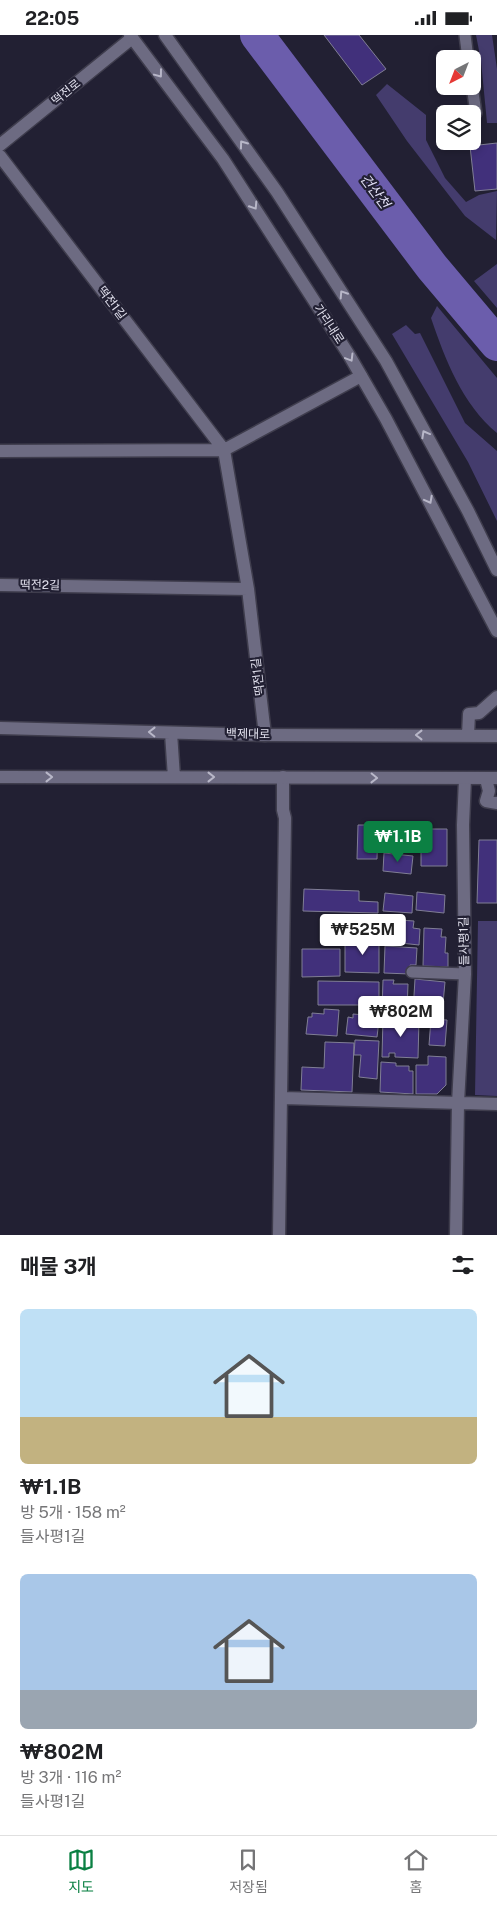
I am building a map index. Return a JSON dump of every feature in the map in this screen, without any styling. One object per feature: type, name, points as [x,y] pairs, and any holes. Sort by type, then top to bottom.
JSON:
[{"type":"street","points":[[165,35],[277,192],[386,361],[468,511],[497,570]]},
{"type":"street","name":"떡전로","points":[[0,145],[131,37]]},
{"type":"street","name":"가리내로","points":[[131,37],[224,159],[361,375],[497,631]]},
{"type":"street","name":"떡전1길","points":[[0,156],[224,450],[248,589],[265,735]]},
{"type":"street","points":[[0,451],[224,450],[361,375]]},
{"type":"street","name":"떡전2길","points":[[0,585],[248,589]]},
{"type":"street","points":[[468,735],[469,714],[479,713],[497,697]]},
{"type":"street","name":"백제대로","points":[[0,728],[265,735],[468,735],[497,737]]},
{"type":"street","points":[[171,733],[174,777]]},
{"type":"street","points":[[0,777],[491,779],[486,801],[497,803]]},
{"type":"street","points":[[280,1235],[285,818],[283,810],[283,777]]},
{"type":"street","name":"들사평1길","points":[[456,1235],[458,1103],[464,973],[463,825],[465,779]]},
{"type":"street","points":[[282,1098],[497,1105]]},
{"type":"lane","points":[[465,35],[467,50]]},
{"type":"lane","points":[[412,972],[464,973]]},
{"type":"shaded area","points":[[476,35],[492,35],[497,69],[497,123],[487,123],[481,50],[479,50]]},
{"type":"shaded area","points":[[387,84],[426,115],[426,140],[445,178],[466,202],[479,195],[497,191],[496,240],[465,216],[407,141],[376,95]]},
{"type":"shaded area","points":[[497,264],[497,308],[474,281]]},
{"type":"shaded area","points":[[437,306],[497,378],[497,433],[474,409],[456,380],[431,318]]},
{"type":"shaded area","points":[[406,325],[415,334],[420,333],[465,423],[497,451],[497,521],[468,462],[392,334]]},
{"type":"shaded area","points":[[478,921],[497,921],[497,1096],[475,1095]]},
{"type":"building","points":[[324,35],[359,35],[386,69],[362,85]]},
{"type":"building","points":[[497,143],[497,189],[475,191],[470,150],[481,150],[481,145]]},
{"type":"building","points":[[358,825],[378,825],[377,859],[357,859]]},
{"type":"building","points":[[382,825],[416,827],[414,849],[381,846]]},
{"type":"building","points":[[421,829],[447,829],[447,866],[421,866]]},
{"type":"building","points":[[479,840],[497,840],[497,903],[477,903]]},
{"type":"building","points":[[384,853],[413,856],[411,874],[383,871]]},
{"type":"building","points":[[304,889],[359,891],[359,901],[378,902],[378,913],[303,911]]},
{"type":"building","points":[[417,892],[445,895],[444,913],[416,910]]},
{"type":"building","points":[[385,893],[413,896],[412,913],[383,911]]},
{"type":"building","points":[[385,915],[401,916],[399,920],[414,921],[413,928],[420,929],[419,945],[382,941]]},
{"type":"building","points":[[424,928],[442,929],[441,937],[446,937],[445,953],[448,953],[448,967],[423,966]]},
{"type":"building","points":[[362,936],[379,937],[379,973],[345,972],[345,943],[362,944]]},
{"type":"building","points":[[385,946],[417,948],[416,965],[410,965],[410,974],[384,973]]},
{"type":"building","points":[[302,949],[340,949],[340,976],[302,977]]},
{"type":"building","points":[[415,979],[445,982],[442,1014],[413,1012]]},
{"type":"building","points":[[383,980],[394,980],[393,984],[408,984],[407,1011],[382,1010]]},
{"type":"building","points":[[318,981],[379,982],[379,1005],[318,1005]]},
{"type":"building","points":[[324,1009],[339,1010],[337,1036],[306,1034],[308,1017],[312,1017],[312,1013],[324,1014]]},
{"type":"building","points":[[365,1010],[380,1012],[377,1037],[346,1034],[348,1017],[353,1018],[353,1014],[365,1015]]},
{"type":"building","points":[[383,1018],[419,1020],[418,1058],[395,1057],[395,1053],[389,1053],[389,1057],[382,1057]]},
{"type":"building","points":[[431,1019],[447,1020],[445,1046],[429,1045]]},
{"type":"building","points":[[355,1040],[379,1041],[377,1079],[359,1077],[361,1055],[354,1055]]},
{"type":"building","points":[[325,1042],[354,1043],[352,1092],[301,1090],[302,1067],[324,1068]]},
{"type":"building","points":[[428,1056],[446,1057],[446,1085],[437,1094],[416,1094],[416,1065],[428,1065]]},
{"type":"building","points":[[381,1062],[396,1063],[396,1066],[409,1066],[409,1071],[413,1071],[413,1094],[380,1092]]},
{"type":"waterway","name":"건산천","points":[[257,35],[432,267],[497,344]]}]
